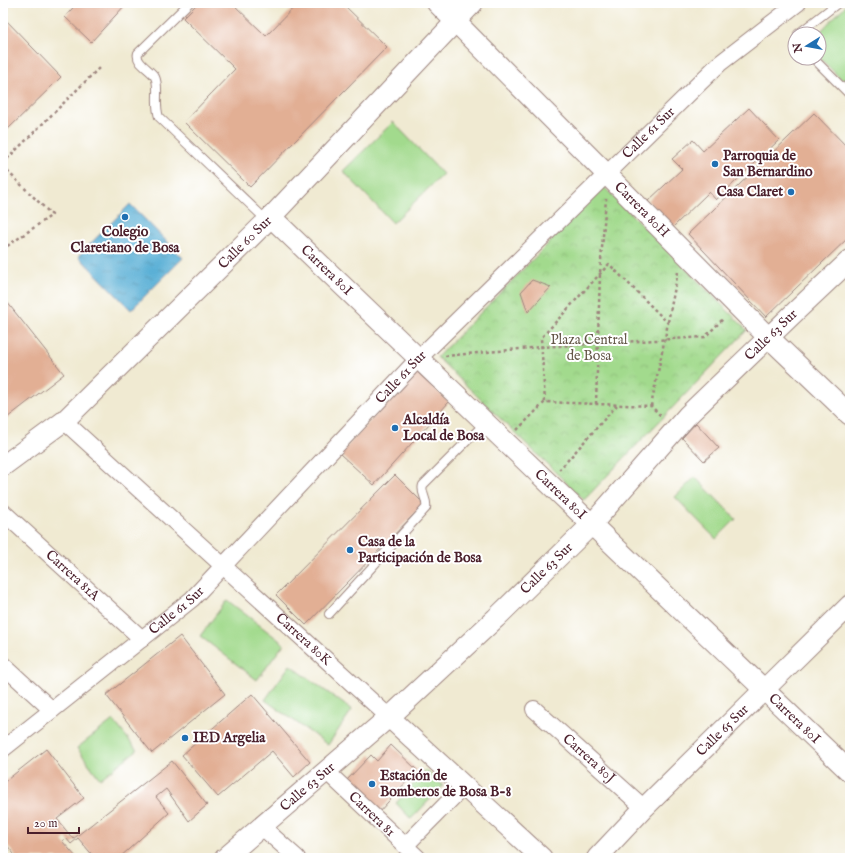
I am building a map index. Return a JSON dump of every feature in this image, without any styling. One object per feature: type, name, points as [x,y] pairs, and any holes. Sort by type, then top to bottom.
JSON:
[{"type":"street","name":"Carrera 80H","points":[[437,3],[768,337],[850,414]]},
{"type":"street","name":"Calle 60 Sur","points":[[3,466],[64,421],[473,3]]},
{"type":"street","name":"Calle 61 Sur","points":[[3,749],[192,599],[419,358],[608,175],[719,64],[798,3]]},
{"type":"street","name":"Carrera 80I","points":[[266,216],[419,358],[850,772]]},
{"type":"street","name":"Calle 63 Sur","points":[[224,858],[389,717],[496,618],[592,524],[679,425],[768,337],[850,260]]},
{"type":"street","name":"Carrera 80K","points":[[64,421],[542,858]]},
{"type":"street","name":"Carrera 81A","points":[[3,512],[142,639]]},
{"type":"street","name":"Calle 65 Sur","points":[[597,858],[644,808],[850,605]]},
{"type":"street","points":[[3,665],[52,710]]},
{"type":"street","name":"Carrera 80J","points":[[534,709],[644,808]]},
{"type":"street","name":"Carrera 81","points":[[326,771],[418,858]]},
{"type":"street","points":[[405,846],[464,786]]},
{"type":"street","points":[[261,826],[296,858]]},
{"type":"lane","points":[[189,3],[138,53],[138,60],[154,76],[156,82],[155,103],[160,117],[266,216]]},
{"type":"lane","points":[[808,26],[838,3]]},
{"type":"lane","points":[[821,66],[850,95]]},
{"type":"lane","points":[[329,614],[426,508],[426,501],[422,491],[423,485],[486,422]]},
{"type":"path","points":[[3,163],[101,66]]},
{"type":"path","points":[[3,167],[52,215],[3,250]]},
{"type":"path","points":[[596,404],[600,273],[608,175]]},
{"type":"path","points":[[651,406],[682,250]]},
{"type":"path","points":[[545,402],[541,338],[609,264],[668,323]]},
{"type":"path","points":[[419,358],[541,347],[705,337],[737,305]]},
{"type":"path","points":[[506,442],[545,402],[651,406],[665,419]]},
{"type":"path","points":[[549,482],[618,405]]},
{"type":"green space","points":[[848,3],[850,3],[850,88],[827,65],[827,26],[826,26]]},
{"type":"green space","points":[[393,122],[443,174],[393,223],[343,171]]},
{"type":"green space","name":"Plaza Central de Bosa","points":[[604,187],[747,330],[584,500],[437,357]]},
{"type":"green space","points":[[695,477],[736,519],[716,539],[675,497]]},
{"type":"green space","points":[[227,600],[284,644],[257,680],[200,636]]},
{"type":"green space","points":[[290,665],[352,710],[328,745],[265,700]]},
{"type":"green space","points":[[113,720],[137,750],[100,779],[77,748]]},
{"type":"green space","points":[[426,770],[443,786],[411,819],[396,803]]},
{"type":"water","points":[[130,204],[183,258],[131,310],[78,256]]},
{"type":"building","points":[[77,3],[127,3],[91,42],[65,17]]},
{"type":"building","points":[[198,3],[232,3],[266,36],[298,3],[342,3],[387,47],[250,187],[184,122],[235,69],[183,18]]},
{"type":"building","points":[[3,17],[61,77],[3,134]]},
{"type":"building","name":"Parroquia de San Bernardino","points":[[749,108],[779,140],[716,200],[709,192],[672,228],[648,201],[682,169],[672,159],[693,140],[703,151]]},
{"type":"building","name":"Casa Claret","points":[[814,113],[850,150],[850,236],[766,317],[688,234]]},
{"type":"building","points":[[532,280],[551,287],[528,312],[521,292]]},
{"type":"building","points":[[3,297],[64,374],[3,421]]},
{"type":"building","name":"Alcaldía Local de Bosa","points":[[416,371],[449,402],[374,485],[340,454]]},
{"type":"building","points":[[696,423],[719,448],[704,461],[682,438]]},
{"type":"building","name":"Casa de la Participación de Bosa","points":[[395,475],[424,504],[306,625],[276,595]]},
{"type":"building","points":[[180,636],[225,694],[152,753],[106,695]]},
{"type":"building","points":[[252,694],[310,762],[294,777],[272,751],[218,797],[182,755]]},
{"type":"building","points":[[391,745],[417,770],[378,813],[345,782],[371,755],[377,761]]},
{"type":"building","points":[[46,749],[84,798],[57,819],[73,839],[172,761],[207,805],[189,821],[166,789],[156,797],[169,813],[119,858],[95,858],[78,838],[71,844],[66,838],[62,841],[77,858],[17,858],[3,840],[3,783]]},
{"type":"place","name":"Parroquia de San Bernardino","points":[[715,164]]},
{"type":"place","name":"Casa Claret","points":[[791,192]]},
{"type":"place","name":"Colegio Claretiano de Bosa","points":[[125,217]]},
{"type":"place","name":"Alcaldía Local de Bosa","points":[[395,428]]},
{"type":"place","name":"Casa de la Participación de Bosa","points":[[350,550]]},
{"type":"place","name":"IED Argelia","points":[[185,738]]},
{"type":"place","name":"Estación de Bomberos de Bosa B-8","points":[[372,784]]}]
